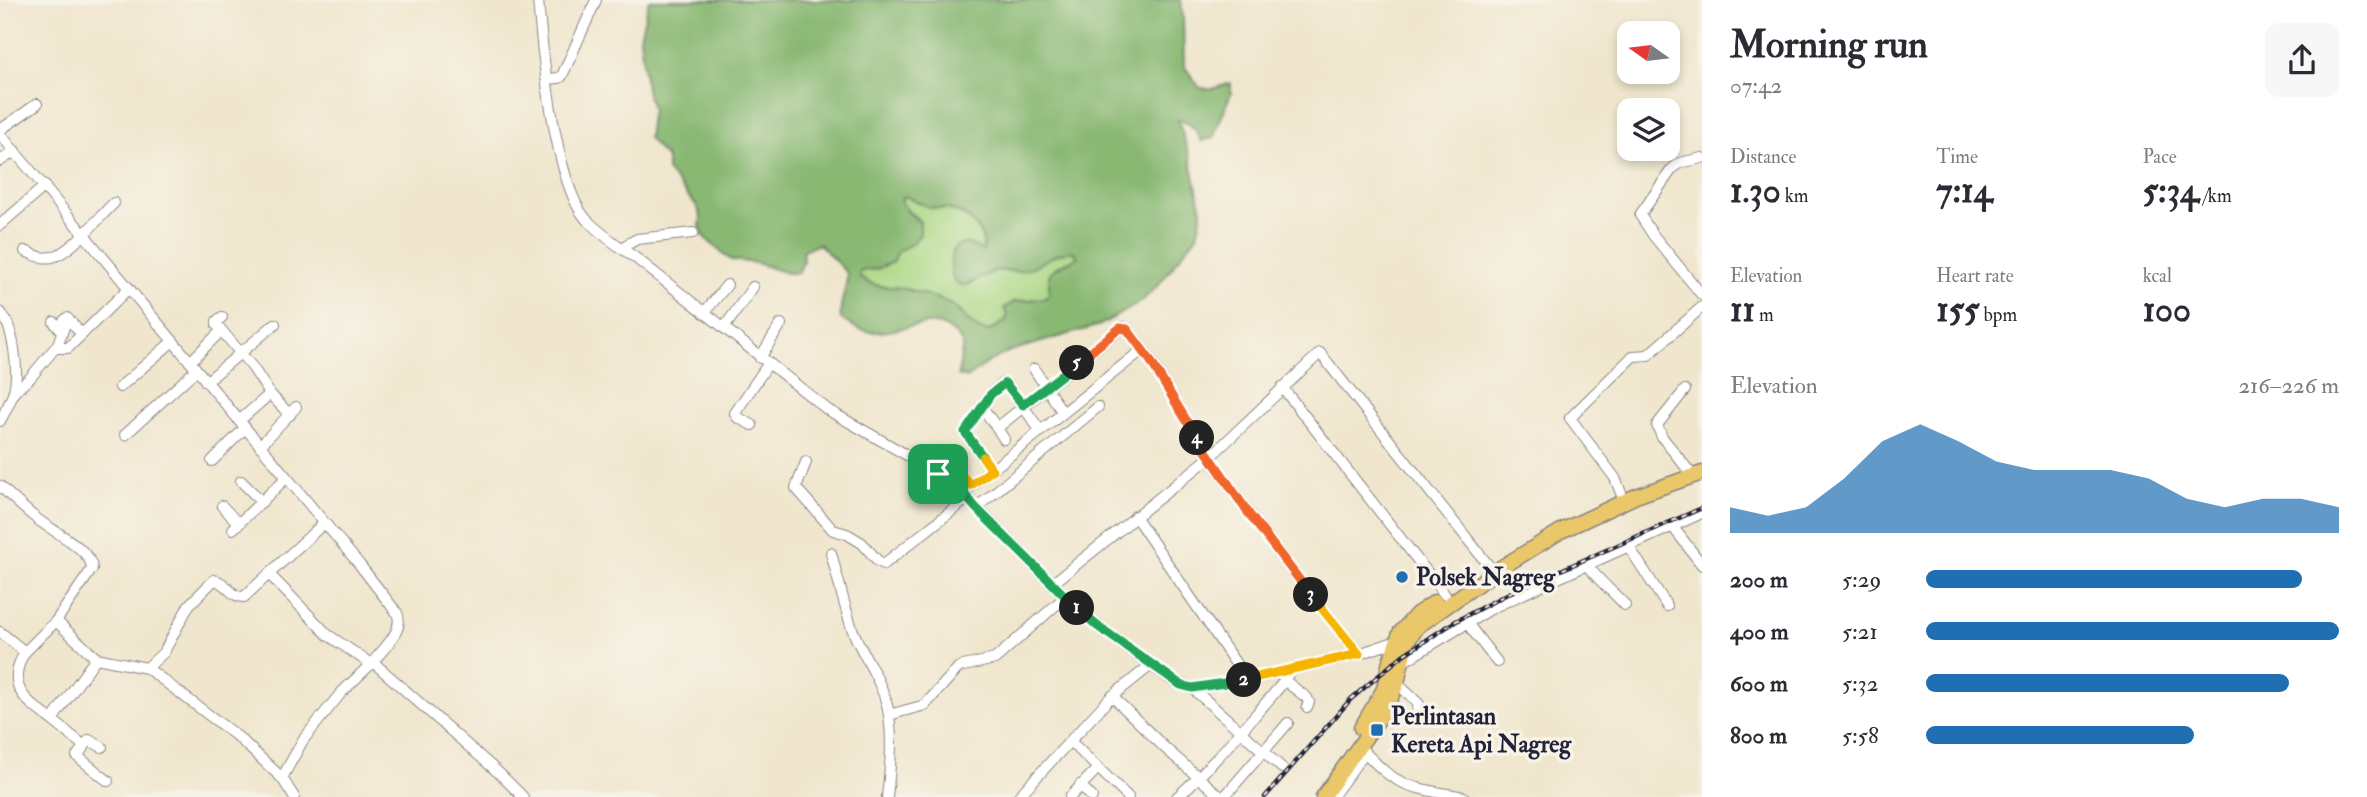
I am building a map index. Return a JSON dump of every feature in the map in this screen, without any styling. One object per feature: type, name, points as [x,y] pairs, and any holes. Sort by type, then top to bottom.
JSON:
[{"type":"highway","points":[[1323,797],[1361,749],[1382,716],[1401,663],[1400,633],[1413,617],[1545,529],[1591,507],[1698,475]]},
{"type":"highway","points":[[1311,797],[1372,712],[1401,642],[1418,626],[1530,548],[1628,498]]},
{"type":"street","points":[[538,0],[547,79],[564,176],[585,218],[828,410],[967,492]]},
{"type":"street","points":[[547,79],[562,76],[596,0]]},
{"type":"street","points":[[37,104],[0,132],[359,564],[400,619],[397,630],[372,663],[341,693],[311,731],[282,778]]},
{"type":"street","points":[[0,161],[15,151]]},
{"type":"street","points":[[1702,158],[1680,163],[1672,169],[1640,215],[1702,295]]},
{"type":"street","points":[[0,225],[45,186]]},
{"type":"street","points":[[26,251],[36,257],[51,258],[63,252],[114,203]]},
{"type":"street","points":[[621,248],[637,239],[693,233]]},
{"type":"street","points":[[704,313],[727,285]]},
{"type":"street","points":[[724,328],[752,287]]},
{"type":"street","points":[[57,347],[66,350],[129,288]]},
{"type":"street","points":[[1628,498],[1570,418],[1633,356],[1648,355],[1702,307]]},
{"type":"street","points":[[0,312],[4,315],[11,333],[15,365],[13,392],[0,421]]},
{"type":"street","points":[[222,317],[216,322],[221,331],[254,368],[270,394],[293,411],[260,446]]},
{"type":"street","points":[[67,318],[82,334]]},
{"type":"street","points":[[54,323],[58,327],[67,318]]},
{"type":"street","points":[[13,392],[30,378],[57,347],[67,318]]},
{"type":"street","points":[[206,382],[275,324]]},
{"type":"street","points":[[752,425],[737,417],[736,413],[781,324]]},
{"type":"street","points":[[997,428],[1120,328],[1127,329],[1150,360],[1209,458],[1295,575],[1359,654]]},
{"type":"street","points":[[125,435],[193,366],[221,331]]},
{"type":"street","points":[[120,387],[173,341]]},
{"type":"street","points":[[806,462],[796,488],[833,530],[852,537],[884,564],[1040,430],[1142,350]]},
{"type":"street","points":[[1052,584],[1209,458],[1320,353],[1489,566]]},
{"type":"street","points":[[1034,369],[1063,413]]},
{"type":"street","points":[[992,470],[965,432],[1003,383],[1007,384],[1040,430]]},
{"type":"street","points":[[1282,387],[1445,595]]},
{"type":"street","points":[[1685,390],[1657,425],[1662,437],[1698,475]]},
{"type":"street","points":[[212,461],[270,394]]},
{"type":"street","points":[[982,407],[1004,439]]},
{"type":"street","points":[[976,508],[1098,407]]},
{"type":"street","points":[[938,474],[947,462],[950,462],[976,508],[1065,597],[1096,625],[1173,681],[1192,688],[1282,768]]},
{"type":"street","points":[[222,506],[236,526],[286,478]]},
{"type":"street","points":[[240,481],[262,502]]},
{"type":"street","points":[[0,486],[36,519],[78,547],[92,562],[92,569],[56,621],[25,652],[15,670],[20,690],[29,701],[83,745]]},
{"type":"street","points":[[1401,663],[1493,607],[1702,513]]},
{"type":"street","points":[[1135,516],[1247,680]]},
{"type":"street","points":[[147,668],[164,652],[189,605],[214,580],[219,580],[236,596],[242,597],[270,575],[324,523]]},
{"type":"street","points":[[1673,527],[1702,565]]},
{"type":"street","points":[[1629,547],[1667,606]]},
{"type":"street","points":[[831,553],[853,631],[882,691],[889,715],[890,770],[887,797]]},
{"type":"street","points":[[1587,565],[1625,604]]},
{"type":"street","points":[[270,575],[328,635],[372,663],[523,797]]},
{"type":"street","points":[[889,715],[926,705],[959,667],[995,659],[1065,597]]},
{"type":"street","points":[[56,621],[96,657],[147,668],[239,738],[282,778],[294,797]]},
{"type":"street","points":[[1467,623],[1497,662]]},
{"type":"street","points":[[0,632],[25,652]]},
{"type":"street","points":[[1192,688],[1247,680],[1401,642]]},
{"type":"street","points":[[52,720],[96,657]]},
{"type":"street","points":[[1018,797],[1112,696],[1151,665]]},
{"type":"street","points":[[1177,797],[1200,777],[1241,732],[1290,670]]},
{"type":"street","points":[[1284,680],[1307,698],[1307,707]]},
{"type":"street","points":[[1396,683],[1419,704],[1416,713]]},
{"type":"street","points":[[1112,696],[1165,748],[1222,797],[1288,723]]},
{"type":"street","points":[[102,747],[90,740],[76,754],[108,781]]},
{"type":"street","points":[[1071,742],[1128,797]]},
{"type":"street","points":[[1332,797],[1361,749],[1398,780],[1425,790],[1464,797]]},
{"type":"street","points":[[1070,797],[1098,768]]},
{"type":"street","points":[[1080,786],[1092,797]]},
{"type":"green space","points":[[649,0],[1181,0],[1184,66],[1200,88],[1212,89],[1231,83],[1231,93],[1213,138],[1201,141],[1193,127],[1178,120],[1190,157],[1202,212],[1197,235],[1158,285],[1141,302],[1100,325],[1010,351],[988,362],[967,378],[958,375],[963,344],[953,332],[942,326],[918,325],[879,332],[859,329],[841,319],[847,273],[819,244],[802,251],[803,262],[798,273],[787,273],[757,263],[731,260],[705,238],[696,205],[667,171],[667,159],[648,138],[652,108],[646,89],[640,37]],"holes":[[[903,196],[929,207],[958,212],[970,220],[979,231],[984,244],[983,251],[967,243],[955,247],[951,271],[959,285],[971,283],[996,271],[1020,271],[1030,268],[1060,253],[1074,252],[1078,257],[1051,271],[1049,294],[1045,298],[1014,302],[1004,309],[1006,320],[992,330],[982,330],[971,324],[948,303],[906,289],[877,285],[860,277],[860,271],[877,269],[893,262],[898,251],[913,243],[920,234],[920,222],[907,211],[901,201]]]},
{"type":"green space","points":[[902,195],[934,208],[958,212],[975,226],[982,238],[983,252],[970,245],[961,245],[954,251],[951,265],[968,285],[993,271],[1023,269],[1066,252],[1074,252],[1078,257],[1056,267],[1049,277],[1050,294],[1045,298],[1014,302],[1004,308],[1006,320],[992,330],[982,330],[943,301],[906,289],[877,285],[860,277],[859,271],[877,269],[902,247],[913,243],[920,234],[920,222],[903,204]]},
{"type":"railway","points":[[1265,797],[1351,699],[1403,655],[1456,621],[1511,592],[1702,508]]},
{"type":"place","name":"Polsek Nagreg","points":[[1402,577]]},
{"type":"place","name":"Perlintasan Kereta Api Nagreg","points":[[1377,730]]},
{"type":"route","points":[[1123,327],[1150,360],[1222,477],[1295,575],[1359,654],[1247,680],[1192,688],[1181,685],[1096,625],[963,493],[938,474],[947,462],[950,462],[971,485],[992,470],[965,432],[991,394],[1003,383],[1007,384],[1023,405],[1123,327]]}]
